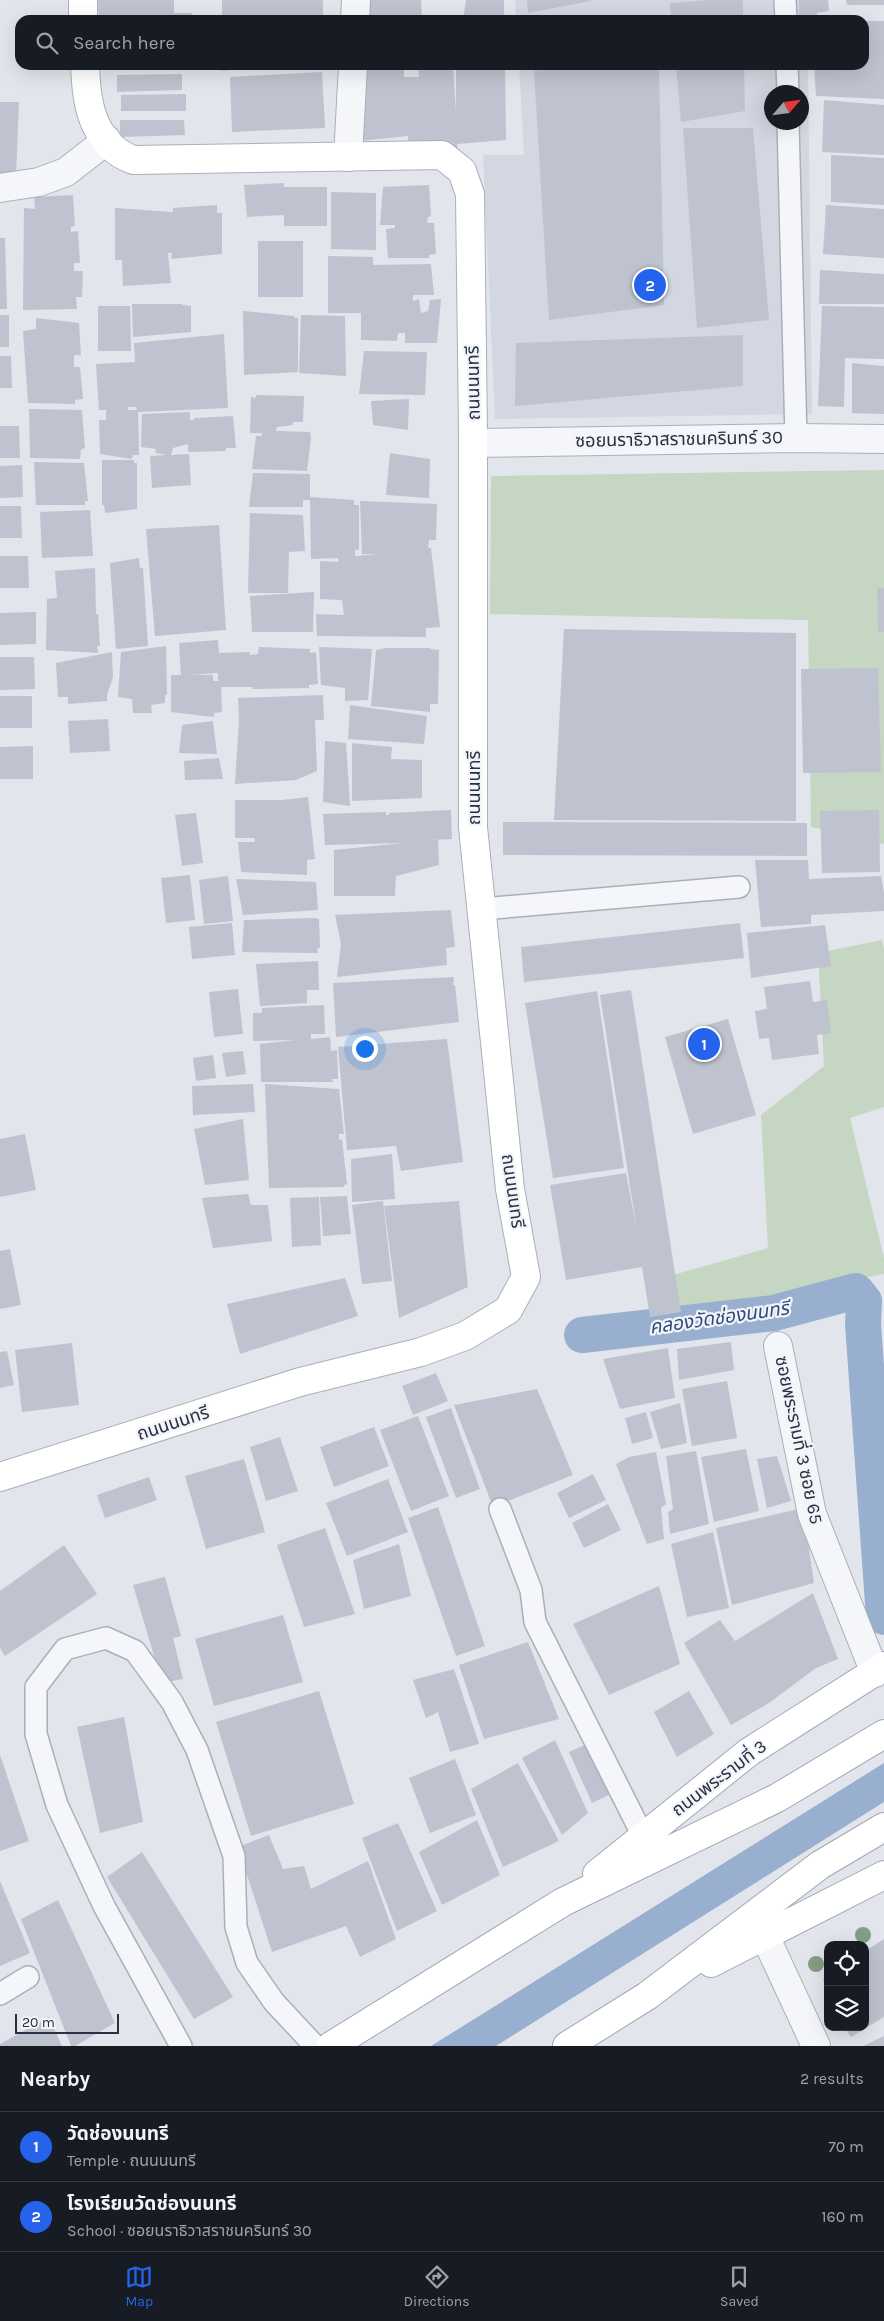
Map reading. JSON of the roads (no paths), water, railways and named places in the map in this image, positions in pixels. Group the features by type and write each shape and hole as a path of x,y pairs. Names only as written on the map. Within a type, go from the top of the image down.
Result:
{"street":[{"path":"82,0 83,15"},
{"path":"355,15 356,0"},
{"name":"ถนนนนทรี","path":"0,1477 300,1382 421,1352 465,1336 508,1310 526,1276 510,1189 473,827 473,443 470,194 462,171 442,155 133,160 112,148 93,119 86,96 85,70"},
{"path":"348,157 353,70"},
{"path":"0,188 39,182 66,172 107,140"},
{"name":"ซอยนราธิวาสราชนครินทร์ 30","path":"473,443 796,438 884,439"},
{"name":"ซอยพระรามที่ 3 ซอย 65","path":"778,1346 812,1514 879,1670"},
{"name":"ถนนพระรามที่ 3","path":"563,1902 749,1752 879,1670"},
{"name":"ถนนพระรามที่ 3","path":"331,2046 563,1902 777,1798 884,1734"},
{"path":"648,1996 820,1865 884,1827"},
{"path":"567,2046 648,1996 884,1875"},
{"path":"765,1936 816,2046"}],"lane":[{"path":"785,0 786,15"},
{"path":"787,70 788,85"},
{"path":"788,130 796,438"},
{"path":"482,909 739,887"},
{"path":"500,1509 531,1590 535,1622 643,1836"},
{"path":"181,2046 104,1906 64,1822 57,1805 36,1734 36,1687 65,1649 106,1638 135,1651 172,1702 197,1750 234,1856 236,1927 247,1962 274,2002 314,2046"},
{"path":"0,1994 28,1977"}],"water":[{"path":"884,1763 884,1802 496,2046 431,2046"}],"waterway":[{"name":"คลองวัดช่องนนทรี","path":"582,1335 774,1313 856,1291 864,1301 863,1324 884,1617"}],"place":[{"name":"โรงเรียนวัดช่องนนทรี","path":"650,285"},
{"name":"วัดช่องนนทรี","path":"704,1044"}]}
